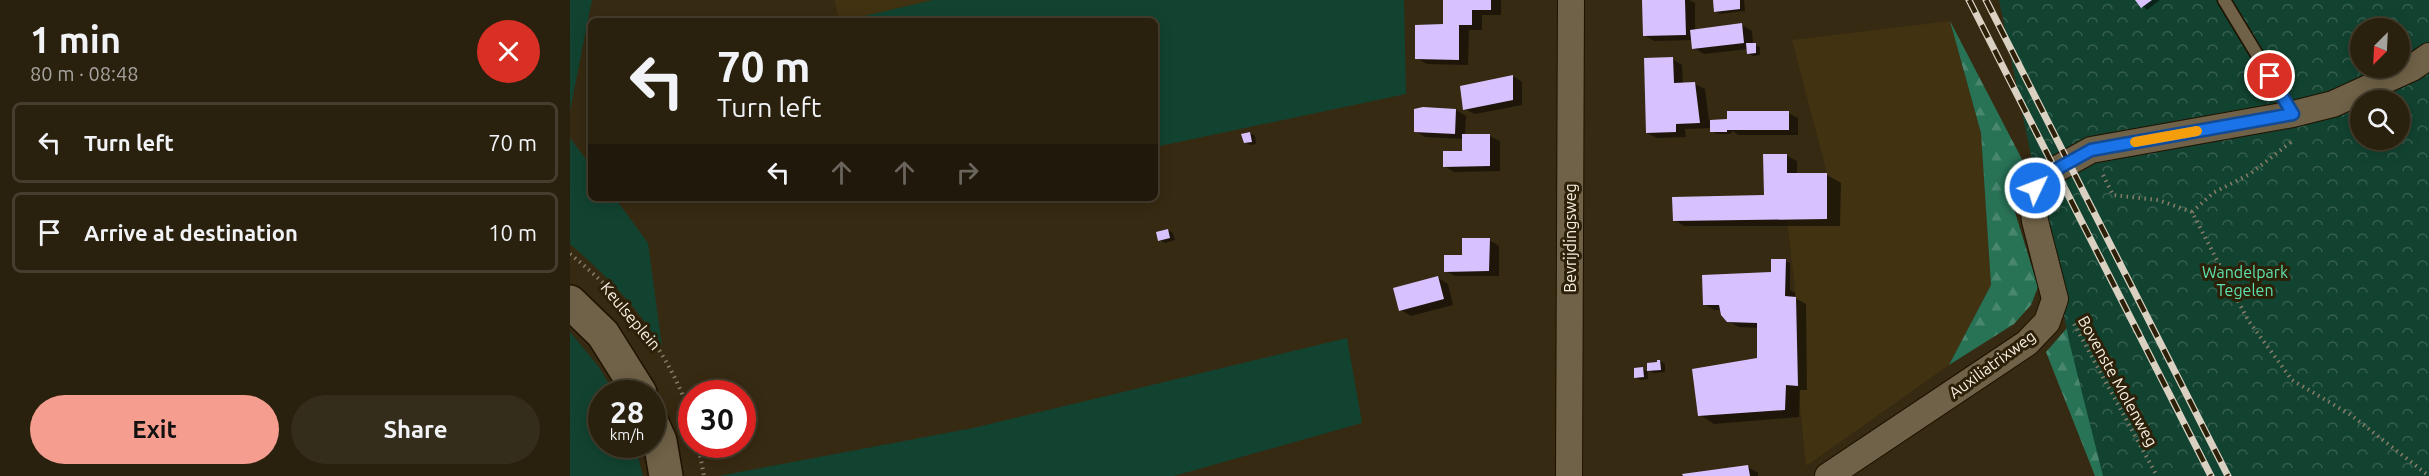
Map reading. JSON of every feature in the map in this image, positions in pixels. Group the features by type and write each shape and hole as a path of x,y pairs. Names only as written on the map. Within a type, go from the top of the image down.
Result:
{"main road":[{"name":"Keulseplein","path":"570,302 603,334 634,380"},
{"path":"663,458 666,476"}],"street":[{"name":"Bevrijdingsweg","path":"1569,476 1571,0"},
{"path":"2055,299 2035,221 2033,204 2035,188 2046,175 2091,150 2293,114 2333,104 2412,68 2429,56"},
{"name":"Auxiliatrixweg","path":"1828,476 2027,343 2047,322 2055,299"}],"lane":[{"path":"2224,0 2293,114"}],"path":[{"path":"2192,212 2213,193 2250,174 2295,139 2293,114"},
{"path":"2091,150 2113,195 2158,200 2192,212 2248,320 2292,380 2351,415 2428,476"},
{"name":"Keulseplein","path":"570,254 596,274 655,340 678,386"},
{"name":"Bovenste Molenweg","path":"2055,299 2079,330 2157,476"},
{"path":"701,458 704,476"}],"shaded area":[{"path":"834,0 933,0 856,18 839,18"},
{"path":"1950,21 1981,133 1991,285 1949,365 1806,466 1798,386 1796,296 1787,220 1827,219 1827,173 1792,40"}],"green space":[{"path":"570,0 592,0 588,18 570,111"},
{"path":"933,0 1404,0 1406,94 1158,146 1158,18 856,18"},
{"name":"Wandelpark Tegelen","path":"1999,0 2429,0 2429,476 2103,476 2070,345"},
{"path":"1950,21 2026,167 2015,179 2011,199 2038,287 2031,305 2014,324 1949,365 1991,285 1981,133"},
{"path":"570,138 588,162 588,201 617,201 648,243 662,347 620,292 570,244"},
{"path":"2101,289 2195,476 2095,476 2046,352"},
{"path":"570,332 599,367 606,380 588,380 588,458 638,458 643,476 570,476"},
{"path":"1347,338 1362,423 1174,476 719,476 973,428"}],"building":[{"path":"1443,0 1491,0 1491,10 1472,10 1472,25 1459,25 1459,60 1415,59 1415,25 1443,24"},
{"path":"1642,0 1685,0 1686,35 1643,36"},
{"path":"1713,0 1740,0 1740,9 1714,12"},
{"path":"2135,0 2152,0 2141,8"},
{"path":"1742,23 1744,43 1692,49 1690,30"},
{"path":"1746,43 1756,43 1756,53 1747,54"},
{"path":"1673,57 1674,83 1695,82 1700,123 1676,124 1676,132 1646,133 1644,58"},
{"path":"1513,75 1513,100 1463,110 1460,86"},
{"path":"1423,107 1456,109 1455,134 1414,132 1414,109"},
{"path":"1727,111 1789,111 1789,130 1710,132 1710,120 1727,119"},
{"path":"1250,132 1252,142 1244,143 1241,134"},
{"path":"1462,134 1490,134 1490,166 1443,167 1443,151 1462,151"},
{"path":"1763,154 1787,154 1787,173 1827,173 1827,219 1673,221 1672,197 1764,195"},
{"path":"1168,229 1170,238 1158,241 1156,232"},
{"path":"1462,238 1490,238 1489,271 1444,272 1444,255 1462,255"},
{"path":"1771,259 1786,259 1785,296 1796,297 1798,386 1786,385 1785,410 1698,416 1692,369 1757,358 1757,323 1727,322 1721,315 1719,305 1703,305 1702,275 1771,272"},
{"path":"1438,276 1444,299 1399,311 1393,288"},
{"path":"1660,360 1661,370 1647,371 1647,363 1657,362"},
{"path":"1643,367 1644,377 1634,378 1634,368"},
{"path":"1748,465 1750,476 1683,476 1682,474"}],"railway":[{"path":"1969,0 2211,476"},
{"path":"1986,0 2228,476"}],"slow traffic":[{"path":"2135,142 2197,131"}],"route":[{"path":"2035,188 2040,179 2091,150 2293,114 2270,76"}]}
